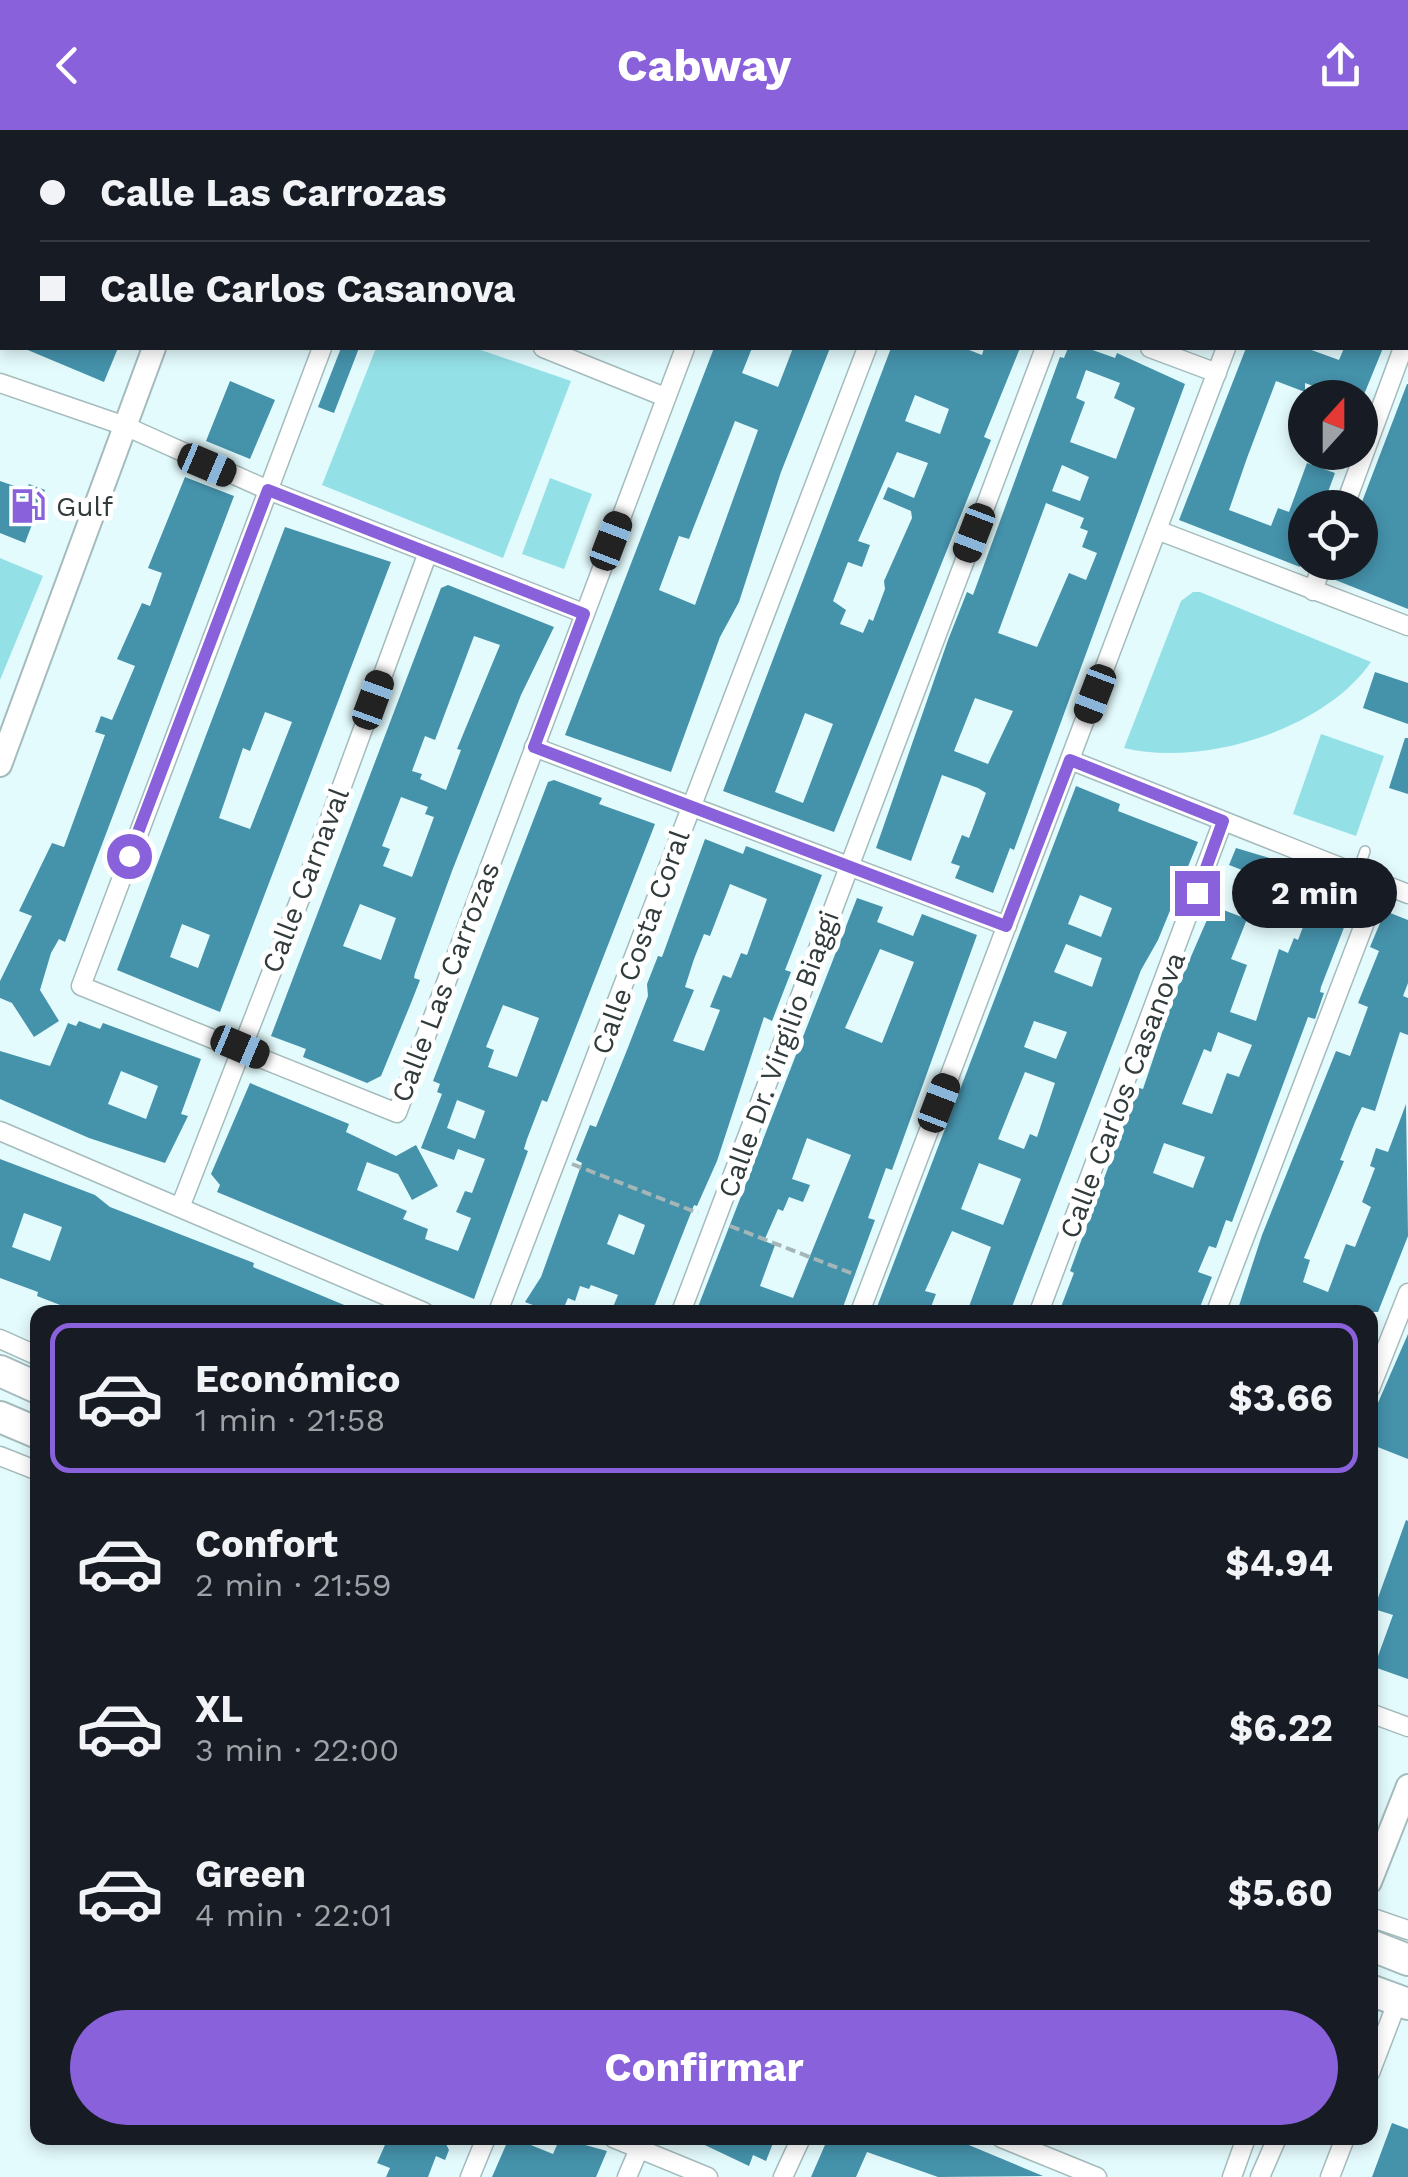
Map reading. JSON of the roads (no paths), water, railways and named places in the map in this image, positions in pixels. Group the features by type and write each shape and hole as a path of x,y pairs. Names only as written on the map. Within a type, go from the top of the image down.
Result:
{"highway":[{"path":"0,1371 30,1384"},
{"path":"0,1418 30,1430"},
{"path":"1378,1948 1408,1960"}],"street":[{"path":"0,765 153,350"},
{"name":"Calle Las Carrozas","path":"321,350 81,986 397,1113 684,350"},
{"path":"548,350 666,396"},
{"name":"Calle Costa Coral","path":"501,1305 620,1001 690,806 865,350"},
{"name":"Calle Dr. Virgilio Biaggi","path":"685,1305 1044,350"},
{"path":"1155,350 1217,373"},
{"path":"863,1305 1225,350"},
{"path":"1351,490 1402,350"},
{"path":"0,383 126,426 426,555 584,614"},
{"path":"1157,530 1408,626"},
{"name":"Calle Carnaval","path":"180,1205 307,881 426,555"},
{"path":"1313,591 1317,580"},
{"path":"534,747 1006,926"},
{"path":"1070,760 1408,894"},
{"name":"Calle Carlos Casanova","path":"1041,1305 1223,821"},
{"path":"1219,1305 1380,883"},
{"path":"0,1131 408,1305"},
{"path":"1378,1369 1408,1292"},
{"path":"0,1339 30,1352"},
{"path":"0,1456 30,1468"},
{"path":"1378,1716 1408,1728"},
{"path":"1378,1862 1408,1786"},
{"path":"1378,1920 1408,1930"},
{"path":"1378,2046 1392,1998"},
{"path":"470,2177 483,2145"},
{"path":"630,2145 708,2177"},
{"path":"783,2177 797,2145"},
{"path":"1018,2145 1098,2177"},
{"path":"1232,2177 1243,2145"},
{"path":"1260,2177 1274,2145"},
{"path":"1330,2177 1342,2145"},
{"path":"628,2177 640,2149"}],"lane":[{"path":"1356,874 1365,852"}],"place":[{"name":"Gulf","path":"28,506"}]}
